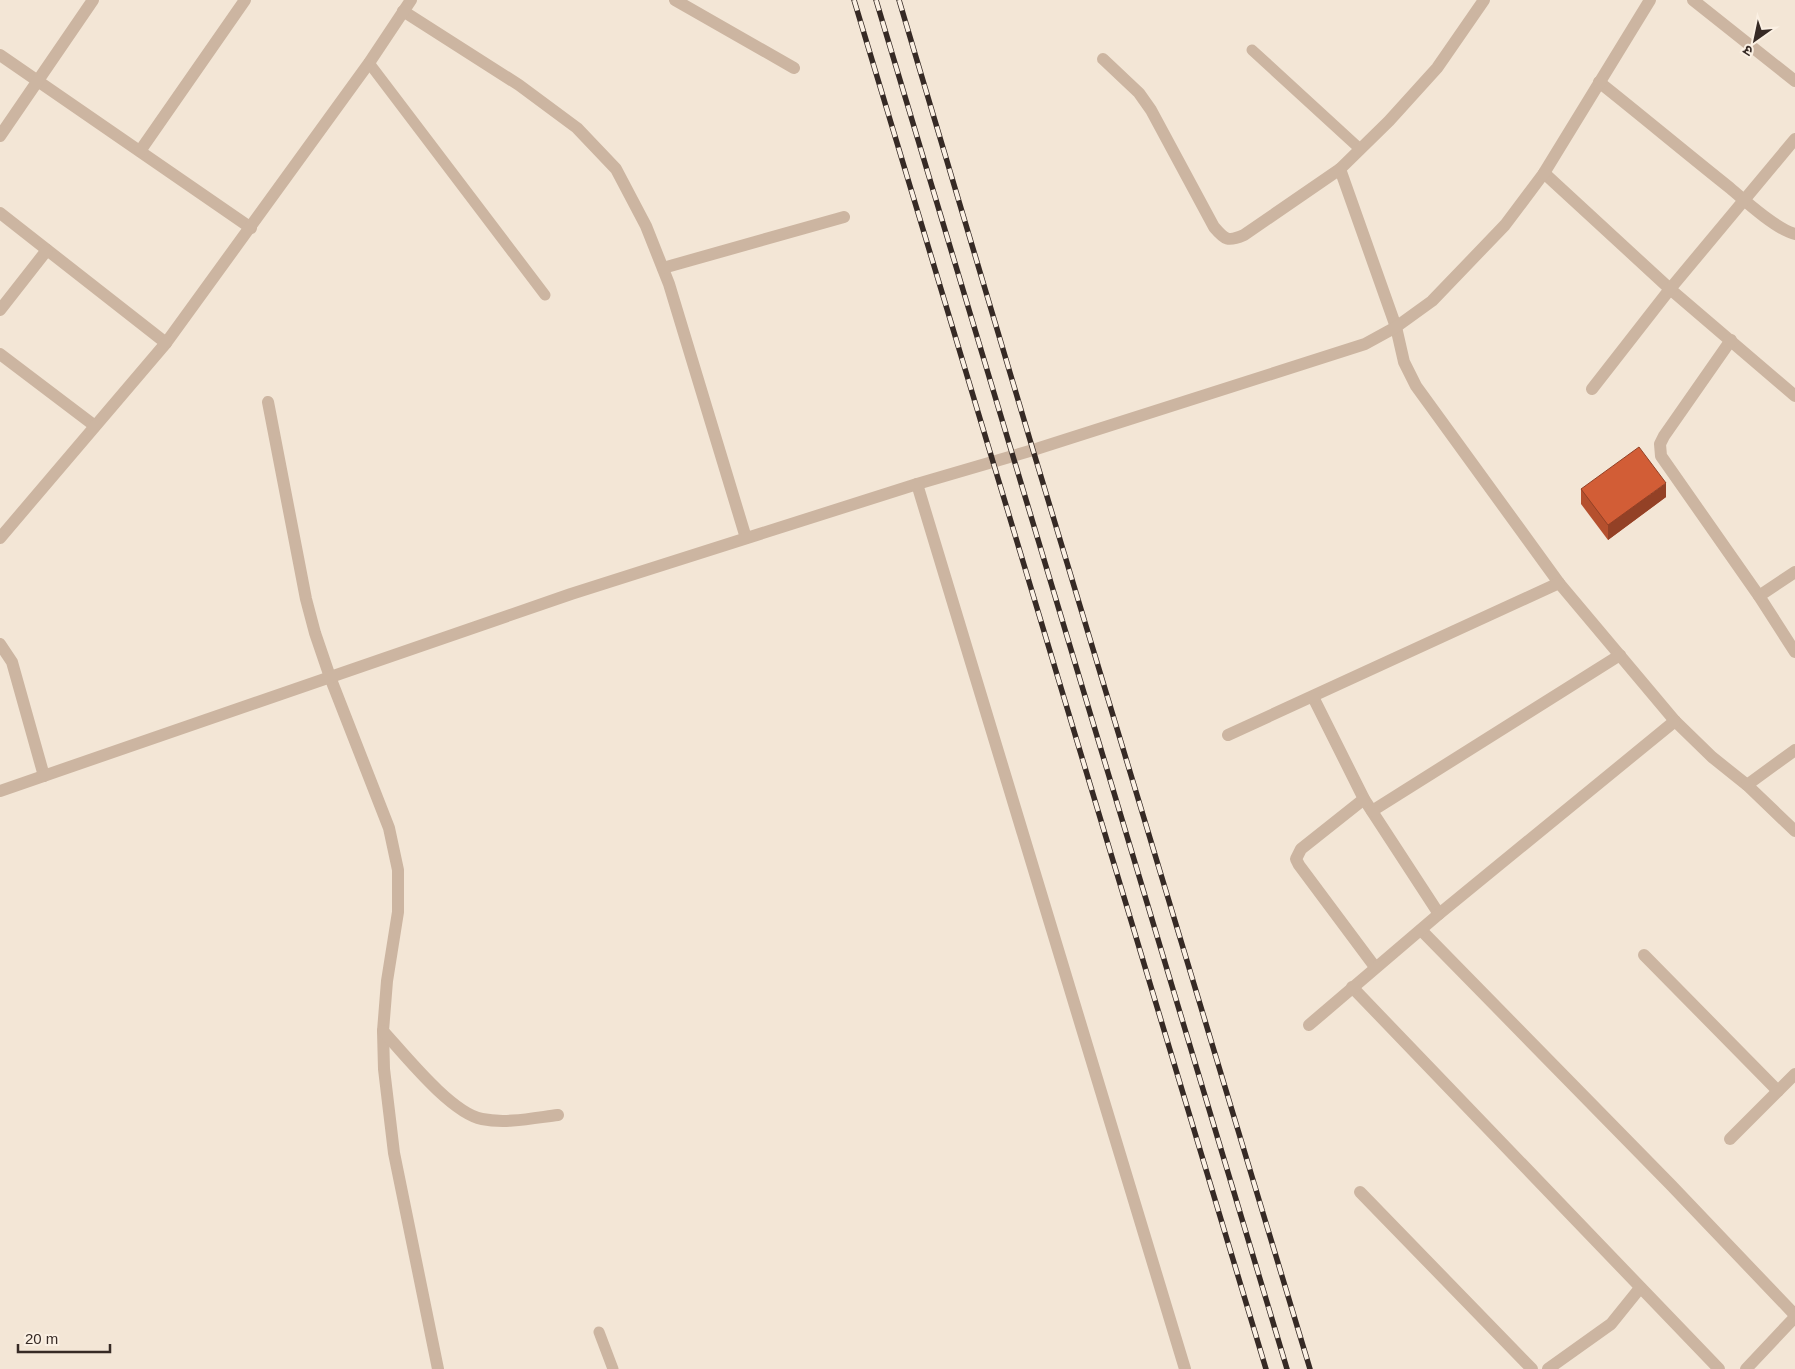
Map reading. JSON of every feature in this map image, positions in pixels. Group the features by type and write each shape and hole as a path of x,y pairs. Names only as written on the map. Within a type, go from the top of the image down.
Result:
{"street":[{"path":"0,136 93,0"},
{"path":"140,151 245,0"},
{"path":"675,0 794,68"},
{"path":"1103,59 1126,79 1143,99 1214,227 1224,238 1233,240 1244,235 1340,169 1437,68 1484,0"},
{"path":"0,791 570,594 916,484 1033,450 1365,344 1396,327 1432,301 1505,225 1544,173 1650,0"},
{"path":"1693,0 1795,81"},
{"path":"0,538 166,343 369,64 407,5 577,128 616,169 646,226 663,268 746,538"},
{"path":"0,55 251,228"},
{"path":"1599,82 1744,200 1779,227 1795,234"},
{"path":"1592,389 1670,289 1795,139"},
{"path":"1340,169 1396,327 1404,362 1416,386 1559,583 1675,721 1795,831"},
{"path":"1544,173 1670,289 1795,396"},
{"path":"0,213 166,343"},
{"path":"663,268 844,216"},
{"path":"0,310 46,250"},
{"path":"1731,340 1664,436 1660,444 1662,456 1759,596 1795,652"},
{"path":"0,354 95,426"},
{"path":"268,402 306,599 330,677 389,828 398,870 398,912 387,981 383,1031 384,1069 394,1153 438,1369"},
{"path":"916,484 1185,1369"},
{"path":"1759,596 1795,572"},
{"path":"1228,735 1559,583"},
{"path":"0,644 12,662 44,776"},
{"path":"1372,811 1620,655"},
{"path":"1313,697 1364,800 1439,914"},
{"path":"1308,1025 1375,967 1675,721"},
{"path":"1747,786 1795,750"},
{"path":"1364,800 1301,849 1296,859 1298,865 1375,967"},
{"path":"1421,930 1671,1185 1795,1316 1746,1369"},
{"path":"1644,955 1778,1091"},
{"path":"1352,987 1719,1369"},
{"path":"383,1031 448,1101 462,1111 480,1119 498,1121 558,1115"},
{"path":"1730,1139 1795,1074"},
{"path":"1360,1192 1532,1369"},
{"path":"1548,1369 1611,1324 1640,1288"}],"lane":[{"path":"1252,50 1360,149"},
{"path":"369,64 545,295"},
{"path":"599,1332 613,1369"}],"building":[{"path":"1639,447 1666,483 1608,525 1581,489"}],"railway":[{"path":"854,0 1266,1369"},
{"path":"876,0 1287,1369"},
{"path":"899,0 1310,1369"}]}
